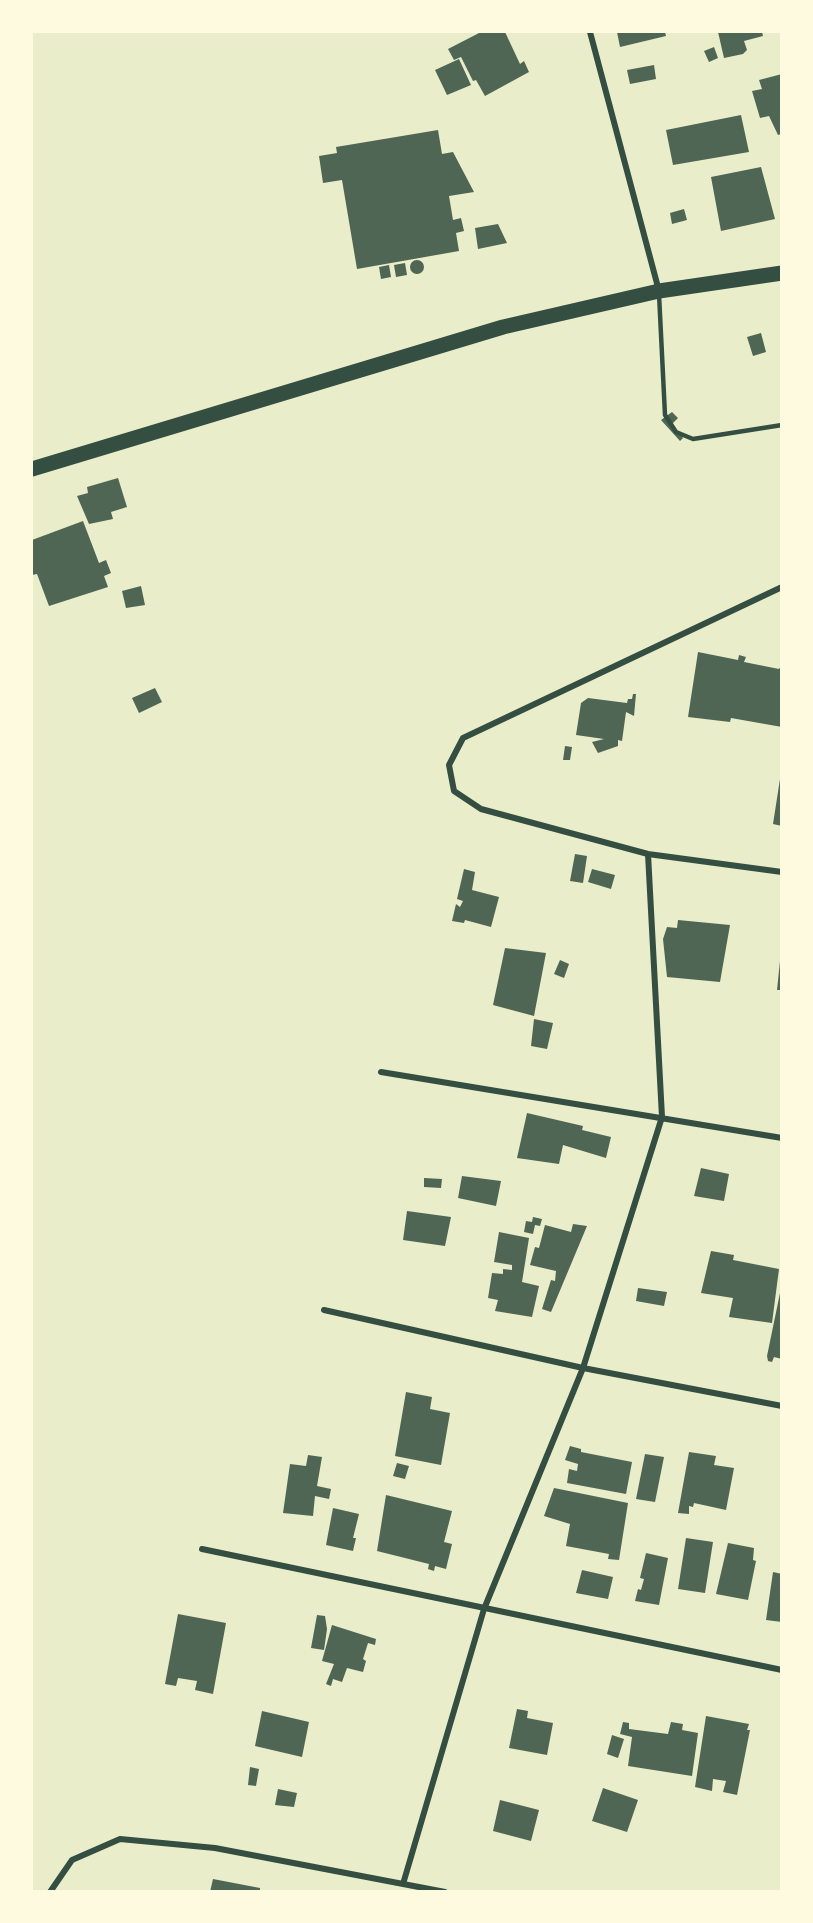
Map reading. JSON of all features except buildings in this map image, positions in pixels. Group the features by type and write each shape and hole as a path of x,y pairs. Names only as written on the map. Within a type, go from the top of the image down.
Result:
{"main road":[{"path":"32,469 503,327 659,291 782,273"}],"street":[{"path":"590,32 659,291"},
{"path":"782,587 463,738 449,765 454,791 481,809 648,854 782,873"},
{"path":"403,1884 484,1609 583,1368 662,1118 648,854"},
{"path":"381,1072 782,1138"},
{"path":"324,1311 583,1368 782,1406"},
{"path":"202,1549 782,1670"},
{"path":"50,1892 72,1860 120,1839 215,1848 445,1892"}],"lane":[{"path":"659,291 665,415 676,432 693,439 782,425"}]}
